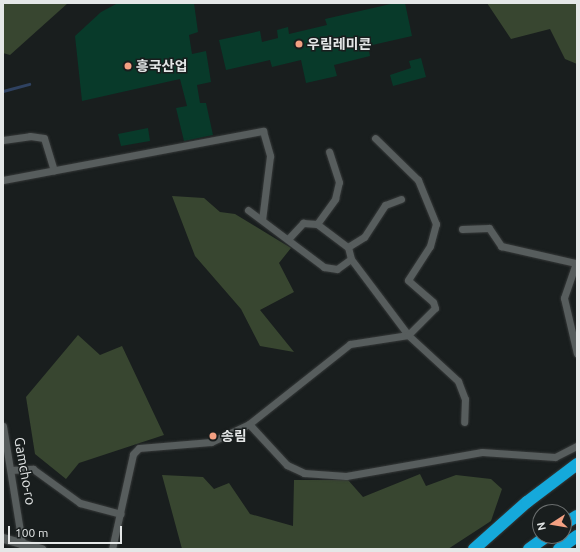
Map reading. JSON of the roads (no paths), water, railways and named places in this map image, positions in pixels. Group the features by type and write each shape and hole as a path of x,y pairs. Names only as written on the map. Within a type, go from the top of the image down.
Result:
{"highway":[{"path":"474,549 527,502 577,464"},
{"path":"559,549 577,536"}],"main road":[{"path":"3,538 24,547 41,549"}],"street":[{"path":"3,180 263,131 270,156 262,220"},
{"path":"3,140 30,136 44,138 54,171"},
{"path":"112,549 134,450 211,442 249,424 350,344 408,335 435,307 408,280 430,246 436,224 418,180 375,138"},
{"path":"317,224 338,192 339,182 329,152"},
{"path":"348,247 364,237 385,205 401,199"},
{"path":"248,210 289,238 328,269 337,269 351,259"},
{"path":"289,238 304,224 317,224 348,247 351,259 408,335 458,381 465,399 464,422"},
{"path":"462,229 488,228 501,246 576,264 564,298 577,354"},
{"path":"249,424 287,465 322,476 366,473 482,452 555,457 577,446"},
{"name":"Gamcho-ro","path":"3,426 24,547"},
{"path":"11,470 33,468 80,503 121,514"}],"waterway":[{"path":"3,91 29,84"}],"place":[{"name":"우림레미콘","path":"299,44"},
{"name":"흥국산업","path":"128,66"},
{"name":"송림","path":"213,436"}]}
